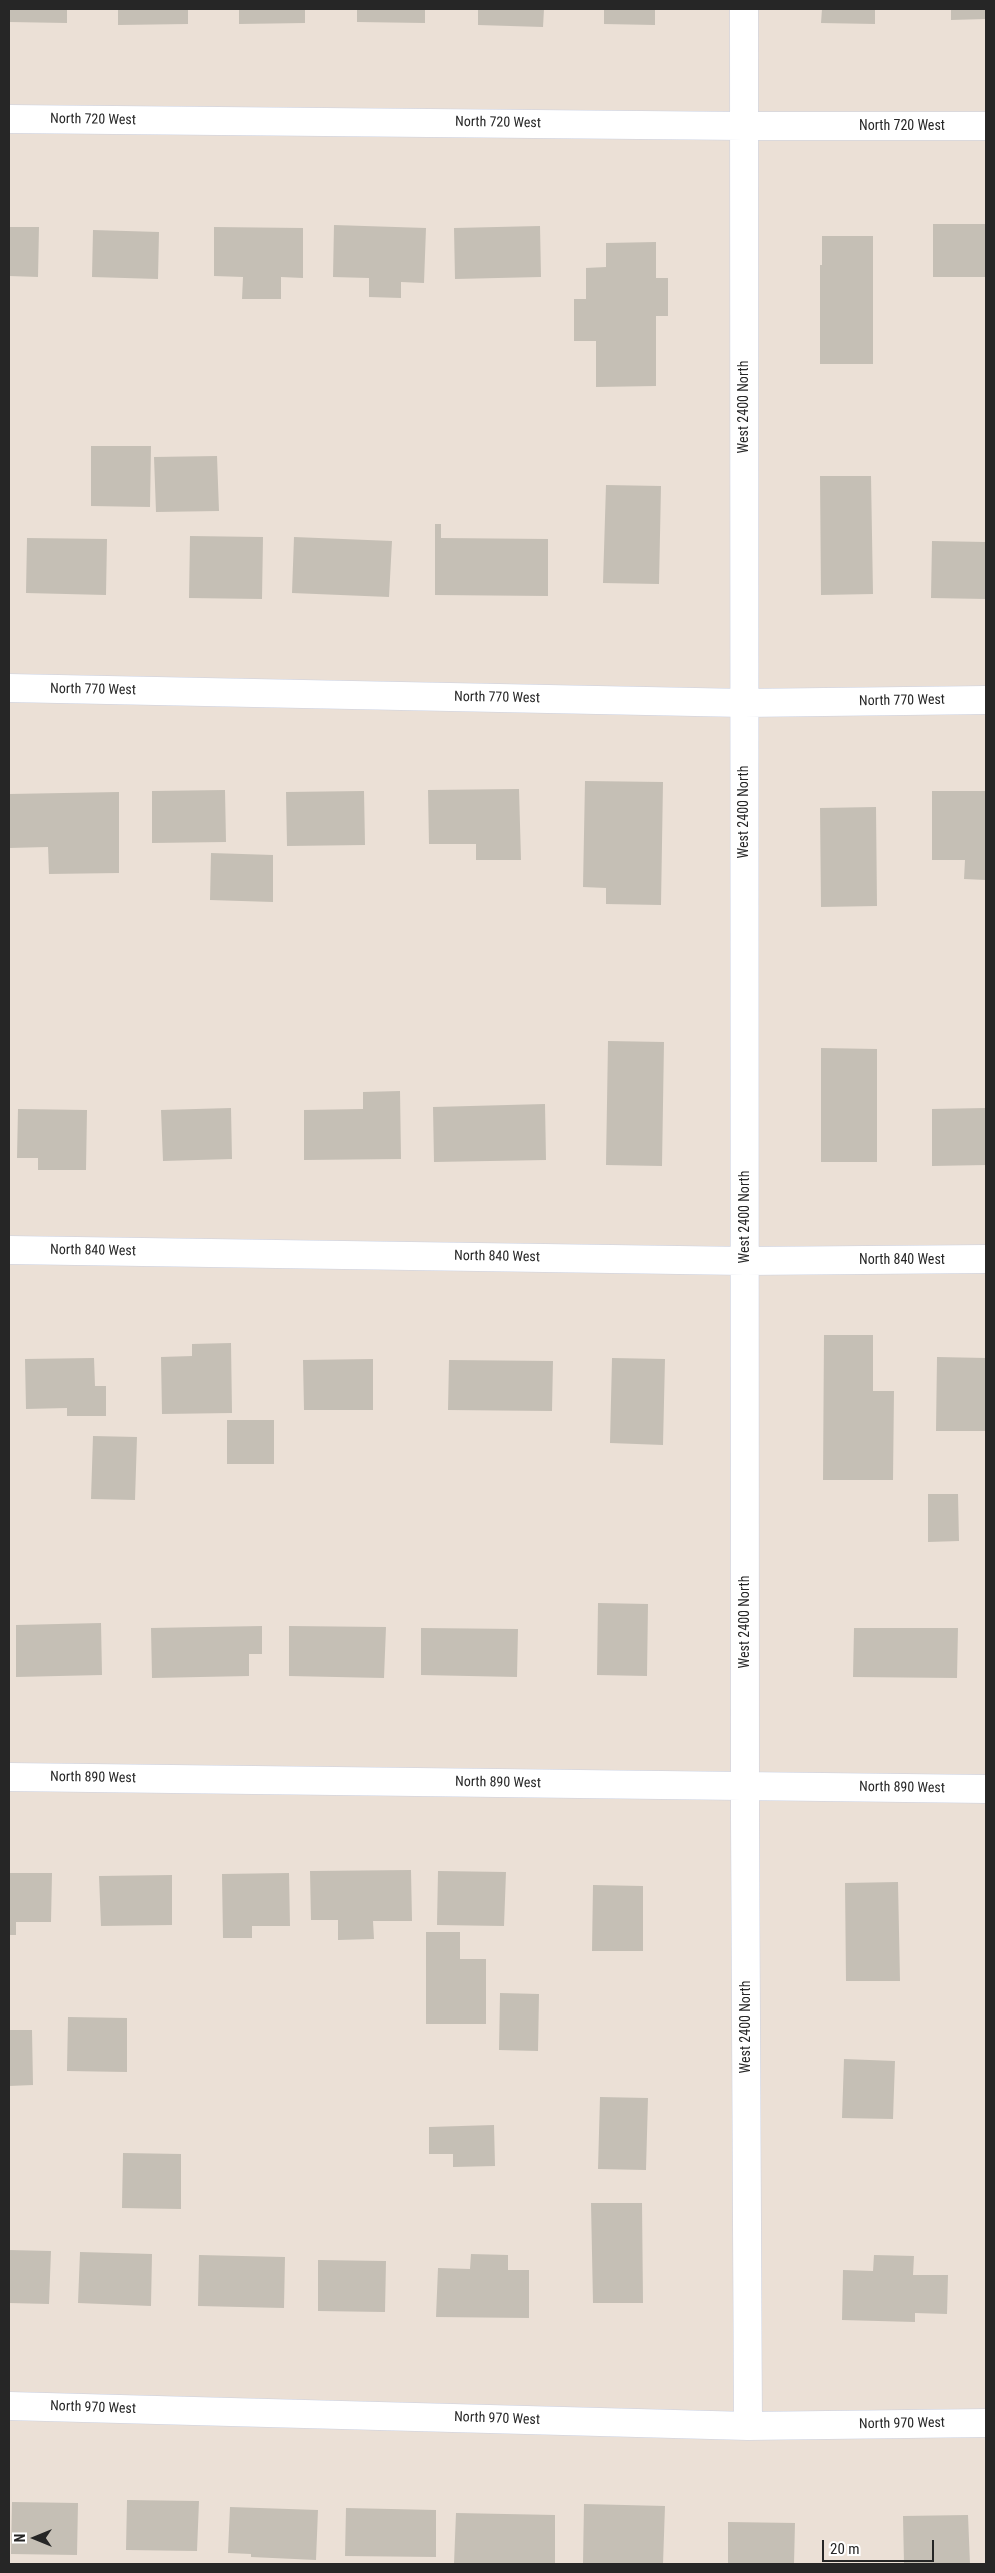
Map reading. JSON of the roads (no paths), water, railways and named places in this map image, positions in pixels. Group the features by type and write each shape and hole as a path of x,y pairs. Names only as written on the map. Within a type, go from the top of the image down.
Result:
{"street":[{"name":"West 2400 North","path":"744,9 745,1786 748,2426"},
{"name":"North 720 West","path":"9,119 744,126 986,126"},
{"name":"North 770 West","path":"9,688 744,703 986,700"},
{"name":"North 840 West","path":"9,1250 745,1261 986,1259"},
{"name":"North 890 West","path":"9,1777 986,1789"},
{"name":"North 970 West","path":"9,2406 748,2426 986,2423"}]}
